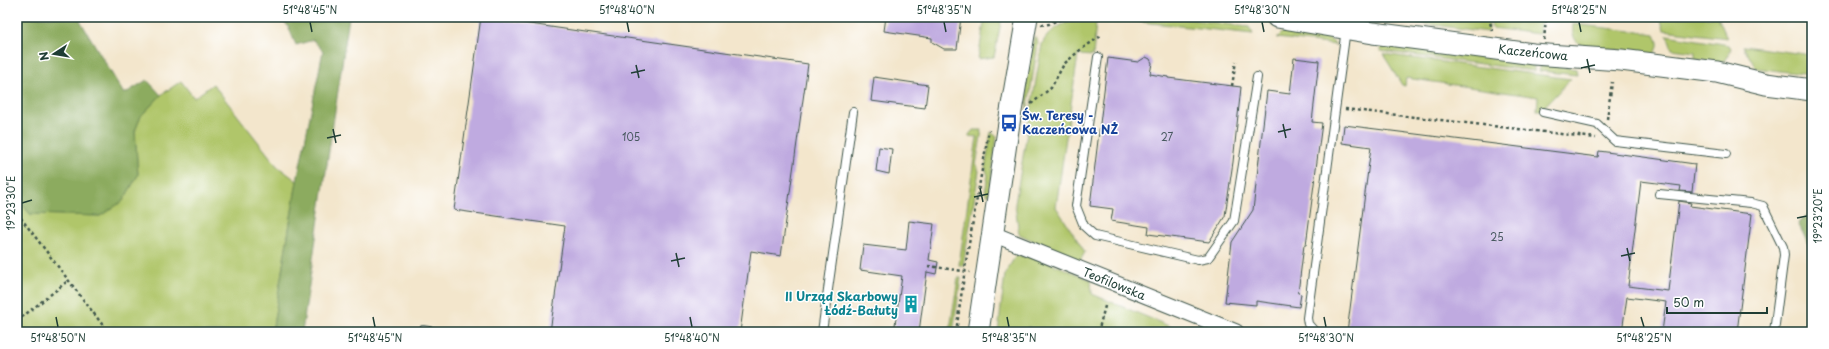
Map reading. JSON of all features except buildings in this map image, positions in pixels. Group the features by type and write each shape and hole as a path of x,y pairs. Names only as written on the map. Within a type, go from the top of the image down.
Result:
{"street":[{"name":"Kaczeńcowa","path":"1277,17 1346,29 1533,54 1621,60 1717,72 1766,84 1812,90"},
{"path":"978,332 993,234 1031,21"},
{"name":"Teofilowska","path":"993,234 1236,332"}],"lane":[{"path":"1315,332 1308,324 1307,318 1337,108 1346,29"},
{"path":"1098,57 1076,206 1084,226 1095,236 1198,260 1208,258 1234,221 1257,77"},
{"path":"822,332 853,112"},
{"path":"1543,112 1597,124 1615,141 1726,154"},
{"path":"1659,194 1763,206 1783,247 1784,255 1774,332"},
{"path":"421,332 423,330 434,332"}],"path":[{"path":"1031,21 1049,24 1065,17"},
{"path":"1489,17 1491,30 1498,32"},
{"path":"1536,36 1544,38 1546,18"},
{"path":"1031,104 1051,88 1064,64 1080,50 1101,36"},
{"path":"1232,86 1236,61"},
{"path":"1337,108 1605,139 1612,82"},
{"path":"956,332 990,127"},
{"path":"17,214 108,332"},
{"path":"928,266 970,272"},
{"path":"17,321 69,280"},
{"path":"1098,332 1105,306"}],"green space":[{"path":"17,17 78,17 124,94 147,80 161,95 141,116 135,131 138,175 123,201 100,216 30,214 17,198"},
{"path":"279,17 349,17 302,332 272,332 297,181 323,51 313,40 296,45 288,26"},
{"path":"985,17 1002,17 994,57 978,59"},
{"path":"1117,17 1172,17 1249,27 1253,34 1115,19"},
{"path":"1373,17 1488,17 1489,28 1488,32"},
{"path":"1490,17 1520,17 1541,20 1539,34 1492,28"},
{"path":"1660,17 1718,17 1727,38 1664,30"},
{"path":"1083,19 1096,21 1093,56 1078,55 1056,207 1085,252 1079,263 1019,234 1015,204 1042,44 1049,34 1059,26 1071,21"},
{"path":"1573,24 1655,34 1658,47 1653,55 1581,45 1576,41 1574,36"},
{"path":"1284,31 1328,37 1336,45 1277,38"},
{"path":"1667,35 1729,45 1731,48 1726,60 1718,63 1695,59 1695,52 1672,49"},
{"path":"1034,37 1037,39 1038,44 1027,112 1026,80"},
{"path":"1383,44 1534,63 1534,71 1381,51 1380,47"},
{"path":"1743,46 1812,55 1812,75 1756,68"},
{"path":"1383,54 1571,79 1541,110 1537,110 1538,97 1406,78 1405,86 1402,85"},
{"path":"1541,64 1576,69 1577,75 1539,71"},
{"path":"181,81 194,98 213,84 277,166 297,181 272,332 17,332 17,198 30,214 100,216 123,201 138,175 135,131 141,116 161,95"},
{"path":"973,130 982,130 976,165 979,171 963,266 959,265 977,137 968,136"},
{"path":"991,132 997,137 989,196 985,193 988,175 985,168"},
{"path":"1810,213 1812,214 1812,252 1798,223"},
{"path":"1016,255 1039,258 1091,280 1092,294 1183,332 1029,332 1029,326 1023,332 998,332 1005,274"},
{"path":"958,278 961,278 953,332 940,332 940,328 950,329"}],"place":[{"name":"Św. Teresy - Kaczeńcowa NŻ","path":"1009,123"},
{"name":"II Urząd Skarbowy Łódź-Bałuty","path":"911,304"}]}
